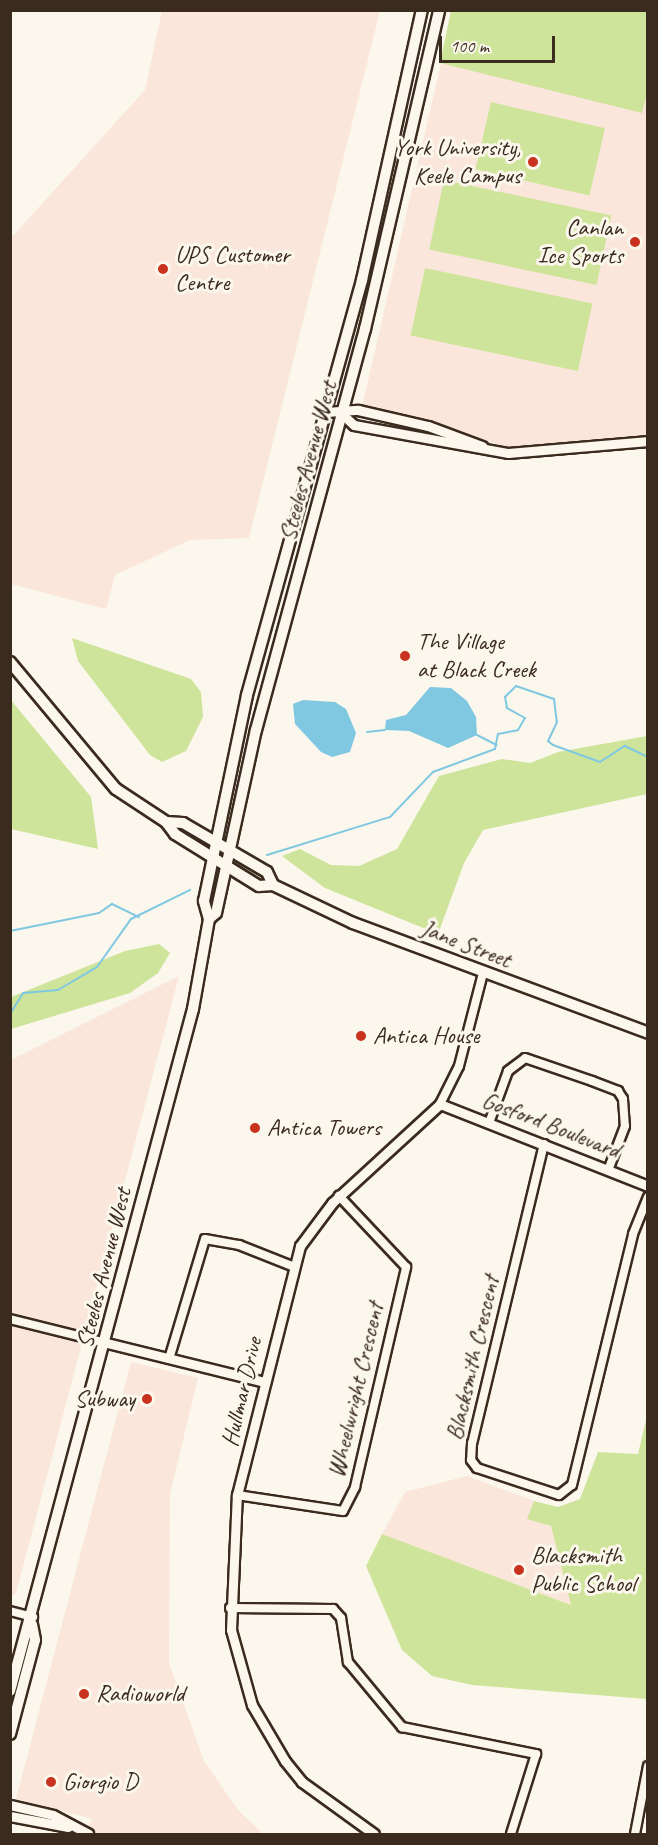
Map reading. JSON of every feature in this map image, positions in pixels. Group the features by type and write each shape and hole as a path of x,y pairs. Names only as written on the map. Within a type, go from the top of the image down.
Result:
{"main road":[{"name":"Steeles Avenue West","path":"10,1691 33,1621 193,1009 209,919 204,901 247,694 362,280 422,10"},
{"name":"Steeles Avenue West","path":"209,919 216,913 229,850 342,414 439,10"},
{"path":"284,565 301,569"},
{"name":"Jane Street","path":"10,662 116,789 166,822 175,834 259,886 273,885 353,923 648,1033"},
{"name":"Jane Street","path":"166,822 183,823 267,872 273,885"},
{"name":"Steeles Avenue West","path":"10,1734 12,1719 35,1640 33,1621"}],"street":[{"path":"326,412 342,414 358,410 428,426 489,449"},
{"path":"342,414 354,425 489,449 555,452 648,441"},
{"name":"Hullmar Drive","path":"374,1834 302,1782 268,1735 236,1654 230,1608 237,1495 292,1266 307,1231 339,1196 440,1104 459,1066 483,973"},
{"path":"489,1123 508,1071 525,1058 583,1077 622,1094 625,1126 609,1168"},
{"name":"Gosford Boulevard","path":"440,1104 609,1168 648,1186"},
{"name":"Blacksmith Crescent","path":"543,1144 471,1443 471,1460 477,1468 559,1495 572,1485 633,1234 648,1197"},
{"name":"Wheelwright Crescent","path":"237,1495 343,1511 355,1487 406,1267 339,1196"},
{"path":"169,1359 205,1239 239,1245 292,1266"},
{"path":"10,1319 265,1382"},
{"path":"230,1608 333,1609 341,1618 348,1662 402,1727 536,1754 511,1834"},
{"path":"10,1611 33,1621"},
{"path":"635,1834 648,1766"},
{"path":"10,1805 53,1815 71,1827 88,1834"},
{"path":"10,1816 71,1827"}],"shaded area":[{"path":"162,11 380,11 249,538 190,540 115,575 106,609 11,584 11,238 145,90"},
{"name":"York University, Keele Campus","path":"453,11 647,11 647,436 506,448 434,422 362,407"},
{"path":"179,976 16,1593 11,1597 11,1060"},
{"path":"131,1362 198,1378 170,1494 169,1663 204,1761 238,1810 263,1834 85,1834 93,1819 16,1799"},
{"name":"Blacksmith Public School","path":"467,1476 534,1501 528,1518 551,1526 572,1605 382,1534 405,1492"}],"green space":[{"path":"451,11 647,11 648,89 642,113 440,63"},
{"path":"491,102 605,128 589,196 475,169"},
{"path":"444,180 611,216 597,285 429,249"},
{"path":"425,268 592,304 578,371 411,335"},
{"path":"72,638 191,679 201,692 203,717 186,751 162,762 150,755 78,661"},
{"path":"10,699 91,797 98,849 11,829"},
{"path":"647,736 647,794 483,830 464,863 438,934 325,888 282,856 300,849 331,865 359,866 397,849 439,776 502,759 530,763 558,752"},
{"path":"159,944 170,953 158,973 130,993 11,1029 11,997 125,951"},
{"path":"647,1416 647,1699 472,1685 432,1676 402,1650 366,1566 382,1534 571,1605 551,1526 527,1519 534,1501 558,1507 580,1499 598,1452 638,1454"}],"water":[{"path":"430,687 451,688 467,701 476,717 477,735 448,748 409,731 385,730 386,720 406,715"},
{"path":"303,700 335,702 346,709 356,733 350,752 332,757 321,752 295,724 293,704"}],"waterway":[{"path":"267,855 390,817 433,772 495,749 498,734 518,730 525,718 507,708 505,697 516,686 554,699 557,722 548,741 553,745 600,762 625,746 648,757"},
{"path":"367,732 385,730"},
{"path":"477,735 497,745"},
{"path":"10,1014 23,993 58,990 97,967 131,919 190,890"},
{"path":"10,931 99,913 112,904 139,917"}],"place":[{"name":"York University, Keele Campus","path":"533,162"},
{"name":"Canlan Ice Sports","path":"635,242"},
{"name":"UPS Customer Centre","path":"163,269"},
{"name":"The Village at Black Creek","path":"405,656"},
{"name":"Antica House","path":"361,1036"},
{"name":"Antica Towers","path":"255,1128"},
{"name":"Subway","path":"147,1399"},
{"name":"Blacksmith Public School","path":"519,1570"},
{"name":"Radioworld","path":"84,1694"},
{"name":"Giorgio D","path":"51,1782"}]}
